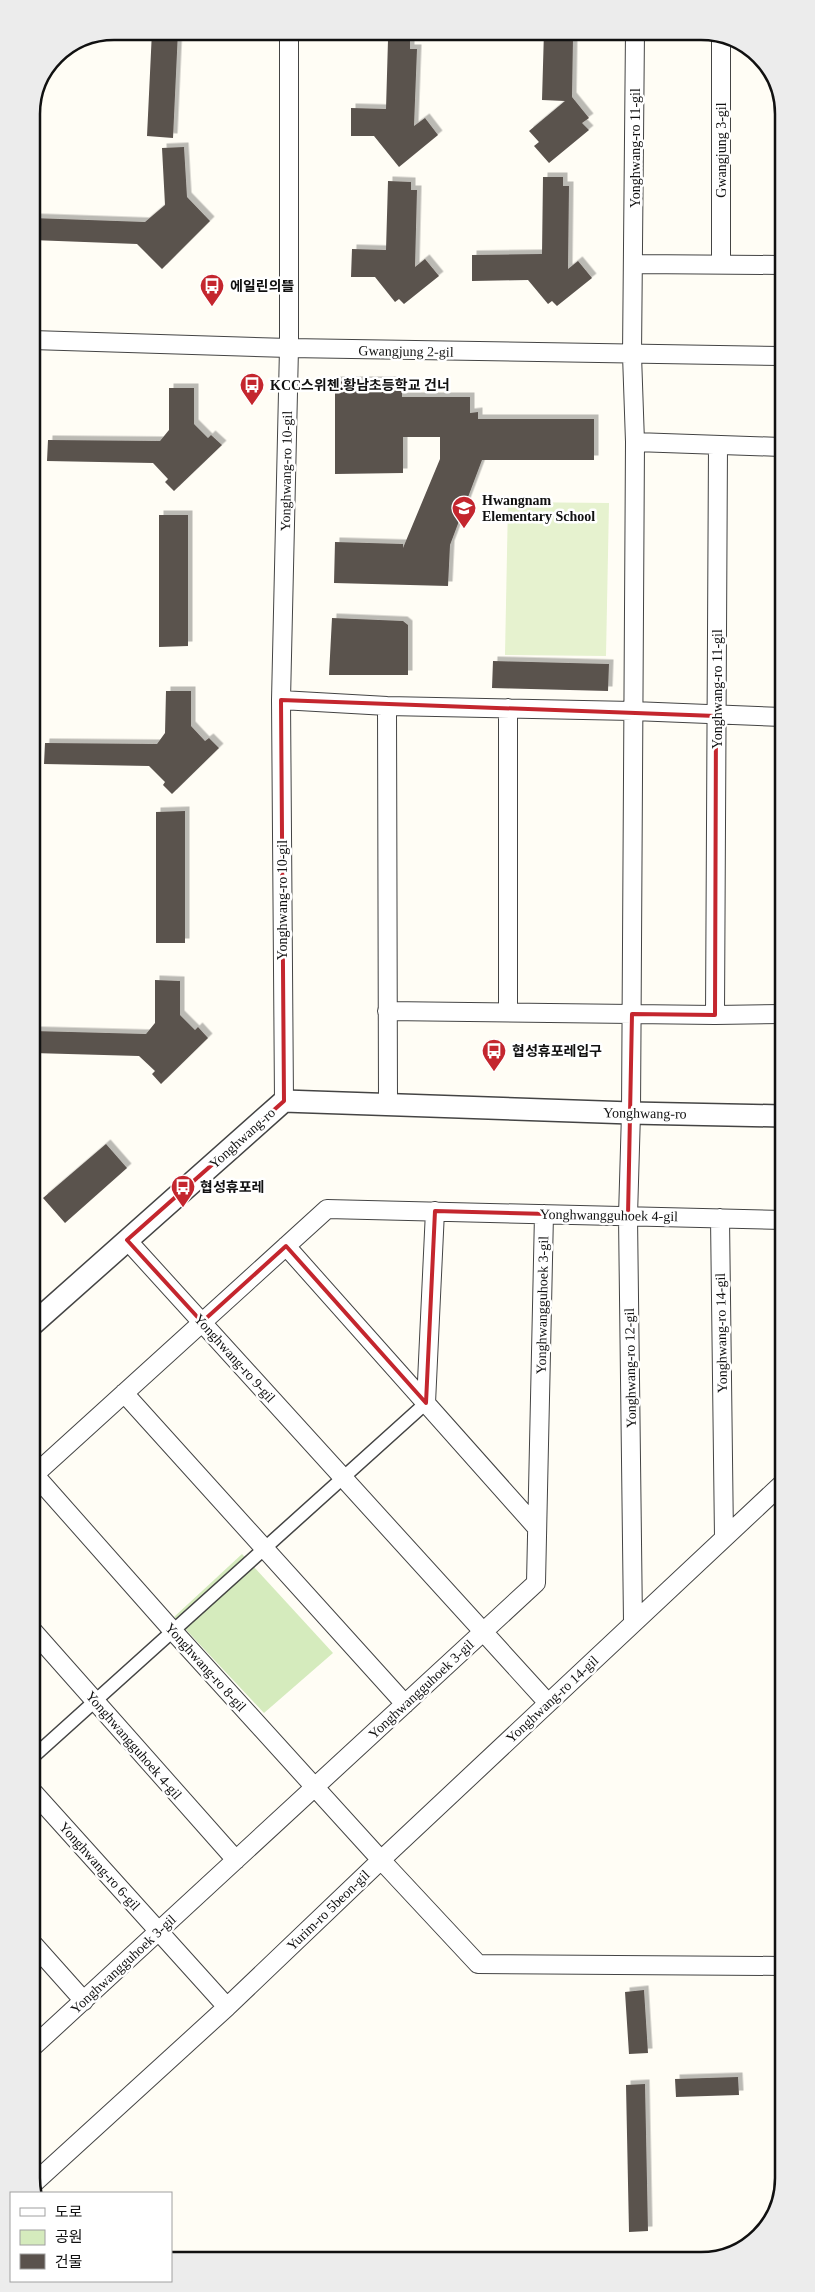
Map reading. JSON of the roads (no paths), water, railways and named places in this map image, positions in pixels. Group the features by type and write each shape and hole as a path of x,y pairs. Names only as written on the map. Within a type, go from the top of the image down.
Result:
{"street":[{"name":"Yonghwang-ro 10-gil","path":"284,1101 281,700 289,348 289,40"},
{"name":"Yonghwang-ro 11-gil","path":"632,1114 634,442 632,355 636,40"},
{"name":"Gwangjung 3-gil","path":"721,43 721,264"},
{"path":"634,264 775,265"},
{"name":"Gwangjung 2-gil","path":"40,340 289,348 775,356"},
{"path":"634,442 775,446"},
{"name":"Yonghwang-ro 11-gil","path":"715,1015 718,445"},
{"path":"281,700 387,706 633,711 716,716 775,717"},
{"path":"387,706 388,1103"},
{"path":"508,708 508,1012"},
{"path":"387,1011 775,1014"},
{"name":"Yonghwang-ro","path":"40,1318 284,1101 388,1103 632,1114 775,1116"},
{"name":"Yonghwang-ro 12-gil","path":"632,1114 628,1216 633,1623"},
{"name":"Yonghwangguhoek 4-gil","path":"40,1469 327,1208 775,1220"},
{"path":"40,1750 426,1403 435,1211"},
{"name":"Yonghwangguhoek 3-gil","path":"40,2040 536,1583 544,1214"},
{"name":"Yonghwang-ro 14-gil","path":"720,1218 724,1538"},
{"name":"Yonghwang-ro 9-gil","path":"127,1240 548,1703"},
{"path":"286,1246 537,1528"},
{"path":"124,1393 405,1704"},
{"name":"Yonghwang-ro 8-gil","path":"40,1481 173,1631 316,1786 380,1860"},
{"name":"Yonghwang-ro 14-gil","path":"380,1860 775,1490"},
{"name":"Yonghwangguhoek 4-gil","path":"40,1639 236,1860"},
{"name":"Yonghwang-ro 6-gil","path":"40,1800 227,2007"},
{"name":"Yurim-ro 5beon-gil","path":"40,2178 227,2007 380,1860 478,1964 775,1966"},
{"path":"40,1952 84,2000"}],"place":[{"name":"에일린의뜰","path":"212,307"},
{"name":"KCC스위첸.황남초등학교 건너","path":"252,406"},
{"name":"Hwangnam Elementary School","path":"464,529"},
{"name":"협성휴포레입구","path":"494,1072"},
{"name":"협성휴포레","path":"183,1208"}]}
